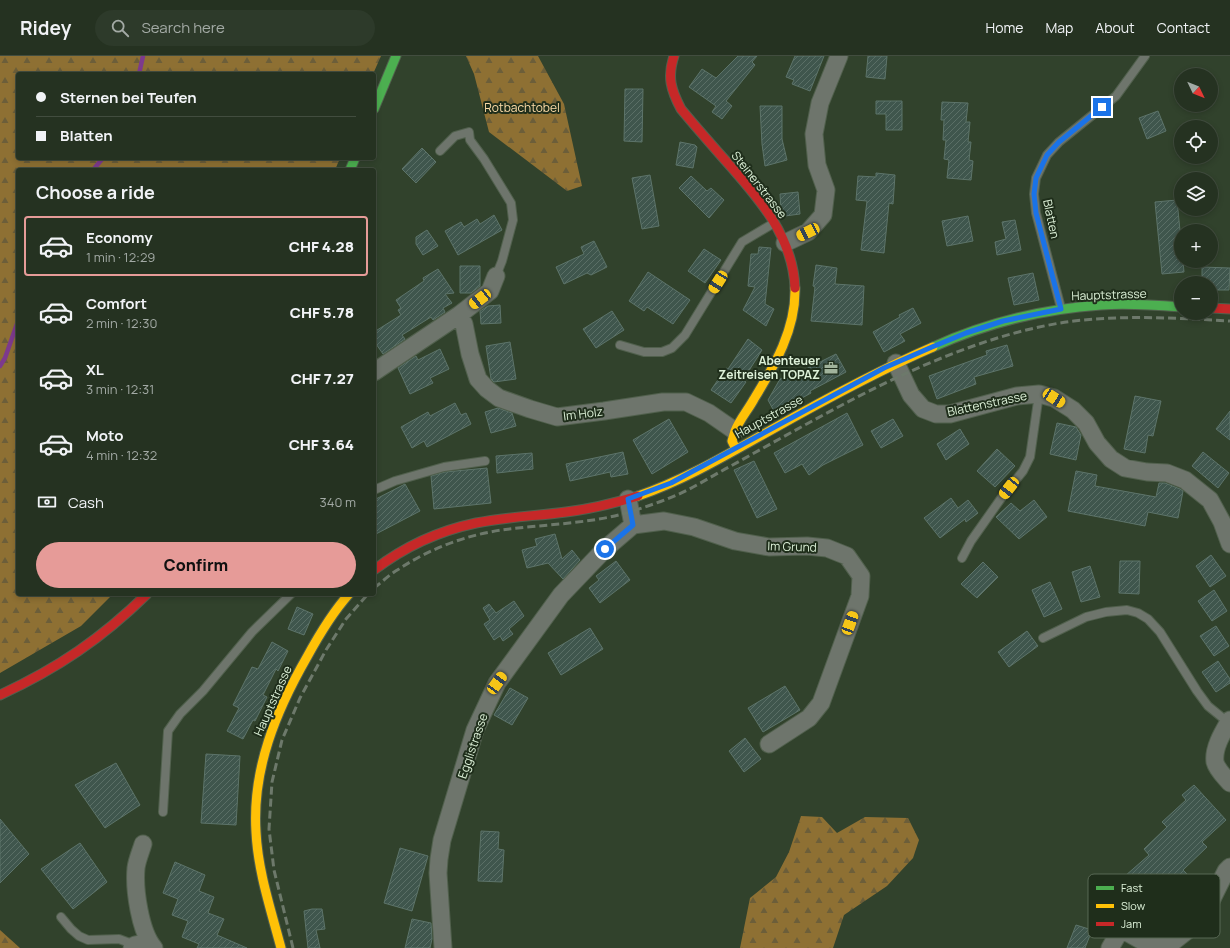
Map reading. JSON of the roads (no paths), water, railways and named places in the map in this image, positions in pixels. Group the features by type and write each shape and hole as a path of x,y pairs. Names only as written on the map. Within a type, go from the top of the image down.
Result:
{"street":[{"path":"376,104 396,56"},
{"name":"Steinerstrasse","path":"674,56 669,72 670,84 674,97 681,109 749,188 775,222 790,257 793,274 795,293 793,313 780,352 735,431"},
{"path":"785,243 808,232 823,215 826,190 817,165 814,134 820,103 839,56"},
{"path":"376,371 459,315 490,291 496,276"},
{"name":"Hauptstrasse","path":"376,569 417,542 462,526 499,519 572,511 628,499 671,483 896,362 944,342 1003,321 1061,309 1092,305 1131,304 1174,306"},
{"path":"1218,308 1230,309"},
{"name":"Im Holz","path":"459,315 464,324 470,354 478,379 487,389 500,398 530,410 557,417 663,402 686,402 709,413 735,431"},
{"name":"Blattenstrasse","path":"896,362 911,395 923,409 936,414 950,414 1017,396 1039,394 1054,398 1073,410 1086,423 1097,443 1111,459 1125,468 1147,472 1167,473 1185,480 1210,500 1222,522 1230,544"},
{"path":"735,431 732,442 736,449"},
{"path":"628,499 633,525"},
{"name":"Im Grund","path":"633,525 664,521 694,527 735,541 769,547 807,546 827,548 847,556 861,576 860,596 821,703 809,718 769,744"},
{"name":"Egglistrasse","path":"443,948 438,873 439,859 442,840 475,730 497,683 561,595 605,549 633,525"},
{"path":"0,695 57,667 83,650 108,631 145,596"},
{"name":"Hauptstrasse","path":"281,948 259,855 255,817 264,751 274,723 297,673 344,596"},
{"path":"1229,722 1216,749 1215,763 1230,783"},
{"path":"142,946 140,913 136,891 136,867 143,844"},
{"path":"1220,883 1226,871 1230,867"},
{"path":"1110,948 1116,938"},
{"path":"1137,938 1146,943 1162,944 1174,941 1178,938"}],"lane":[{"name":"Blatten","path":"1061,309 1036,213 1034,194 1036,178 1047,155 1059,142 1116,96 1145,56"},
{"path":"440,150 455,136 469,132 470,140 511,203 513,220 502,261 496,276"},
{"path":"620,345 644,352 662,352 672,348 685,335 742,242 775,222"},
{"path":"962,558 971,541 1023,470 1030,457 1039,394"},
{"path":"376,489 395,481 444,467 485,461"},
{"path":"163,812 168,731 180,714 203,691 252,632 289,596"},
{"path":"1043,638 1086,617 1106,612 1127,610 1138,613 1148,618 1160,632 1208,706 1229,722"},
{"path":"61,917 79,936 88,940 119,939 142,946"}],"waterway":[{"path":"139,72 143,56"},
{"path":"95,168 101,160"},
{"path":"0,366 5,358 16,327"}],"railway":[{"path":"376,586 392,573 423,555 435,549 475,535 502,530 602,519 633,511 672,497 684,492 869,391 925,365 984,342 1044,326 1094,319 1152,318 1230,321"},
{"path":"293,948 274,870 269,829 272,782 282,740 300,698 326,650 346,619 366,596"}],"place":[{"name":"Abenteuer Zeitreisen TOPAZ","path":"831,368"}],"park label":[{"name":"Rotbachtobel","path":"522,108"}]}
